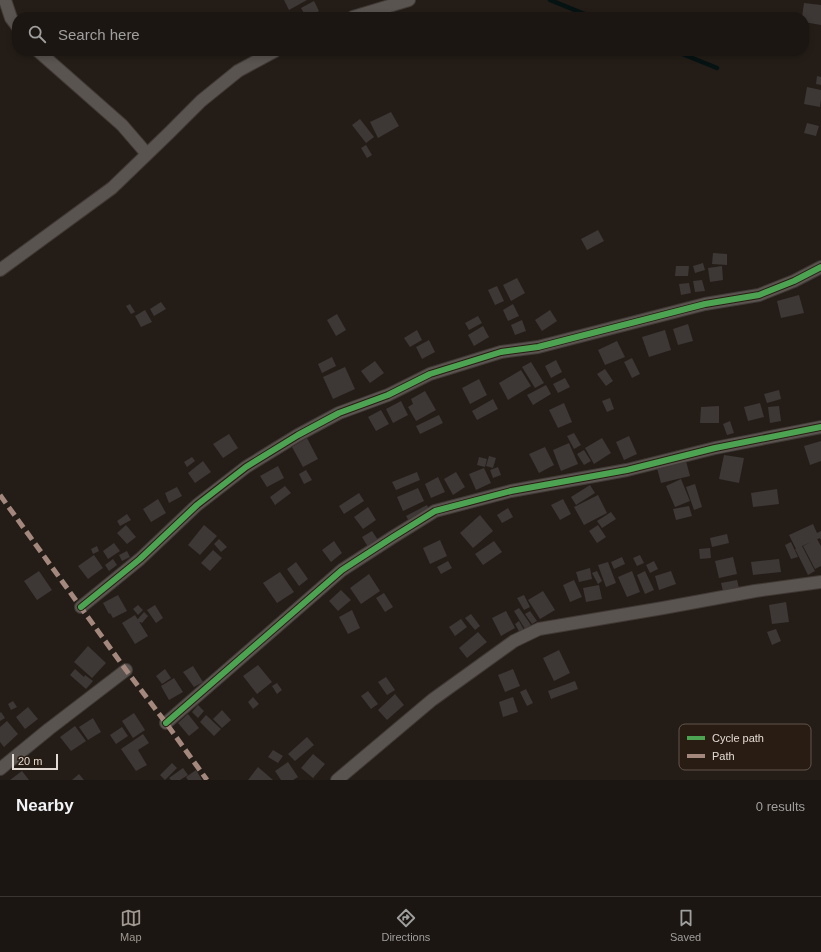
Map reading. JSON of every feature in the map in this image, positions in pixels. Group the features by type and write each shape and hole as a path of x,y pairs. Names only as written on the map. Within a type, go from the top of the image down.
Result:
{"street":[{"path":"5,0 12,19"},
{"path":"370,12 410,0"},
{"path":"44,56 122,125 147,154"},
{"path":"0,270 112,188 201,101 238,71 266,56"},
{"path":"81,607 140,559 197,505 246,468 298,435 339,413 388,395 430,374 501,352 538,347 705,304 759,295 794,281 821,267"},
{"path":"166,723 342,570 393,536 435,511 511,491 627,470 716,448 821,427"},
{"path":"337,780 432,700 514,641 539,629 755,591 821,582"},
{"path":"0,768 126,670"}],"building":[{"path":"284,0 307,0 289,10"},
{"path":"314,1 319,11 303,12 301,8"},
{"path":"804,3 821,5 821,25 809,23 809,12 803,12"},
{"path":"817,76 821,77 821,85 816,84"},
{"path":"807,87 821,90 820,107 804,104"},
{"path":"391,112 399,126 378,138 370,122"},
{"path":"360,119 374,137 366,143 352,125"},
{"path":"807,123 819,126 816,136 804,133"},
{"path":"366,145 372,155 367,158 361,148"},
{"path":"598,230 604,241 587,250 581,239"},
{"path":"713,253 727,254 727,265 712,264"},
{"path":"703,263 705,270 695,273 693,266"},
{"path":"676,266 689,266 688,276 675,276"},
{"path":"722,266 723,280 710,282 708,268"},
{"path":"517,278 525,293 511,301 503,285"},
{"path":"702,280 705,291 695,292 693,281"},
{"path":"689,283 691,293 681,295 679,284"},
{"path":"497,286 504,301 495,305 488,290"},
{"path":"799,295 804,313 781,318 777,301"},
{"path":"161,302 166,309 154,316 150,309"},
{"path":"130,304 135,312 131,314 126,306"},
{"path":"513,304 519,316 508,321 503,310"},
{"path":"145,310 152,322 141,327 135,316"},
{"path":"550,310 557,321 542,331 535,320"},
{"path":"337,314 346,330 336,336 327,320"},
{"path":"478,316 482,323 469,330 465,323"},
{"path":"522,320 526,331 515,335 511,325"},
{"path":"688,324 693,341 678,345 673,329"},
{"path":"483,326 489,337 474,346 468,335"},
{"path":"417,330 422,340 410,347 404,338"},
{"path":"665,330 671,350 649,357 642,337"},
{"path":"429,340 435,352 422,359 416,347"},
{"path":"617,341 625,357 605,365 598,350"},
{"path":"332,357 336,366 322,373 318,364"},
{"path":"632,358 640,374 632,378 624,362"},
{"path":"556,360 562,372 551,378 545,366"},
{"path":"375,361 384,373 370,383 361,371"},
{"path":"531,362 544,383 535,388 522,367"},
{"path":"345,367 355,389 333,399 323,377"},
{"path":"605,369 613,381 606,386 597,374"},
{"path":"521,370 531,386 508,400 499,383"},
{"path":"565,378 570,387 558,393 553,384"},
{"path":"479,379 487,395 470,404 462,388"},
{"path":"546,385 551,394 533,405 527,395"},
{"path":"779,390 781,399 767,403 764,394"},
{"path":"425,391 436,410 416,421 408,407 413,404 411,399"},
{"path":"610,398 614,409 607,412 602,401"},
{"path":"493,399 498,409 477,420 472,411"},
{"path":"401,401 408,415 393,423 386,409"},
{"path":"564,403 572,422 558,428 549,410"},
{"path":"760,403 764,417 748,421 744,407"},
{"path":"719,406 719,423 700,423 701,407"},
{"path":"779,406 781,421 770,423 768,407"},
{"path":"381,410 389,424 376,431 368,417"},
{"path":"439,415 443,423 420,434 416,426"},
{"path":"730,421 734,433 727,435 723,424"},
{"path":"574,433 581,445 574,449 567,436"},
{"path":"229,434 238,448 223,458 213,444"},
{"path":"629,436 637,454 624,460 616,442"},
{"path":"307,438 318,459 303,467 292,447"},
{"path":"602,438 611,453 594,464 585,448"},
{"path":"821,441 821,461 810,465 804,446"},
{"path":"569,443 578,464 561,471 553,450"},
{"path":"545,447 554,465 539,473 529,454"},
{"path":"584,450 591,461 584,465 577,454"},
{"path":"724,455 744,458 739,483 719,479"},
{"path":"489,456 496,458 493,468 486,466"},
{"path":"192,457 195,461 187,467 184,462"},
{"path":"479,457 487,459 485,467 477,465"},
{"path":"203,461 211,472 195,483 188,473"},
{"path":"686,461 690,476 661,483 657,468"},
{"path":"278,466 284,478 267,487 260,476"},
{"path":"498,467 501,475 493,478 490,470"},
{"path":"484,468 491,483 476,490 469,474"},
{"path":"306,470 312,480 304,484 299,474"},
{"path":"417,472 420,480 396,490 392,482"},
{"path":"456,472 465,487 453,495 444,479"},
{"path":"438,477 445,492 431,498 425,484"},
{"path":"681,479 690,501 675,507 666,486"},
{"path":"695,484 702,507 694,510 686,487"},
{"path":"590,485 595,493 576,505 571,497"},
{"path":"285,486 291,493 275,505 270,497"},
{"path":"177,487 182,496 169,503 165,493"},
{"path":"418,488 424,501 403,511 397,497"},
{"path":"777,489 779,504 753,507 751,493"},
{"path":"359,493 364,501 344,514 339,506"},
{"path":"598,495 607,513 584,525 574,507"},
{"path":"158,499 166,513 151,522 143,509"},
{"path":"563,499 571,514 560,520 551,505"},
{"path":"427,505 430,512 410,523 406,516"},
{"path":"689,506 692,516 676,520 673,509"},
{"path":"368,507 376,520 363,529 354,517"},
{"path":"508,508 513,517 502,523 497,515"},
{"path":"611,512 616,519 602,528 597,521"},
{"path":"127,514 131,520 120,526 117,521"},
{"path":"480,515 493,531 473,548 460,533"},
{"path":"813,524 817,533 821,531 821,540 820,538 802,546 815,571 808,575 789,535"},
{"path":"126,525 136,537 127,544 117,533"},
{"path":"204,525 217,536 200,555 188,545"},
{"path":"598,525 606,537 597,543 589,531"},
{"path":"372,531 378,540 368,547 362,537"},
{"path":"727,534 729,543 712,547 710,538"},
{"path":"219,539 227,547 221,552 214,544"},
{"path":"817,539 821,546 821,566 815,569 803,546"},
{"path":"440,540 447,556 430,564 423,548"},
{"path":"334,541 342,553 331,562 322,550"},
{"path":"494,541 502,552 483,565 475,554"},
{"path":"791,542 798,557 791,559 785,545"},
{"path":"114,543 120,551 108,559 103,551"},
{"path":"97,546 99,551 93,554 91,549"},
{"path":"710,548 711,558 700,559 699,549"},
{"path":"213,550 222,558 210,571 201,563"},
{"path":"127,551 130,557 122,561 119,555"},
{"path":"94,555 103,568 88,579 78,566"},
{"path":"640,555 644,563 637,566 633,558"},
{"path":"622,557 625,564 614,569 611,562"},
{"path":"733,557 737,574 719,578 715,561"},
{"path":"113,559 117,565 109,571 105,565"},
{"path":"779,559 781,572 753,575 751,562"},
{"path":"448,561 452,568 441,574 437,567"},
{"path":"654,561 658,569 650,573 646,565"},
{"path":"296,562 308,579 299,586 287,569"},
{"path":"608,562 616,583 606,587 598,565"},
{"path":"590,568 592,579 579,582 576,572"},
{"path":"39,571 52,590 37,600 24,581"},
{"path":"597,571 602,581 598,584 592,573"},
{"path":"632,571 640,592 627,597 618,577"},
{"path":"645,571 654,590 645,594 637,575"},
{"path":"671,571 676,584 659,590 655,576"},
{"path":"280,572 294,592 277,603 263,583"},
{"path":"369,574 380,591 361,604 350,588"},
{"path":"574,580 582,597 570,602 563,585"},
{"path":"737,580 739,588 723,591 721,583"},
{"path":"599,585 602,599 586,602 583,588"},
{"path":"341,590 351,600 338,611 329,601"},
{"path":"543,591 555,610 540,619 528,600"},
{"path":"384,593 393,607 385,612 376,598"},
{"path":"118,595 127,611 113,618 103,603"},
{"path":"524,595 530,607 524,610 517,598"},
{"path":"786,602 789,622 772,624 769,605"},
{"path":"138,605 143,610 138,615 133,609"},
{"path":"155,605 163,618 156,623 147,610"},
{"path":"519,608 531,625 525,629 514,611"},
{"path":"352,610 360,628 348,634 339,617"},
{"path":"506,611 515,628 501,636 492,618"},
{"path":"530,611 537,621 532,624 525,614"},
{"path":"144,612 148,616 142,623 137,620"},
{"path":"471,614 480,626 475,630 465,618"},
{"path":"135,615 148,636 135,644 122,623"},
{"path":"461,619 467,627 455,636 449,627"},
{"path":"519,621 524,630 520,633 515,624"},
{"path":"776,629 781,641 772,645 767,632"},
{"path":"478,632 487,642 467,658 459,648"},
{"path":"88,646 106,663 92,678 74,662"},
{"path":"559,650 570,673 554,681 543,658"},
{"path":"258,665 272,682 257,694 243,676"},
{"path":"193,666 203,682 194,687 183,672"},
{"path":"75,669 84,677 85,675 93,681 86,689 70,675"},
{"path":"165,669 171,678 162,684 156,676"},
{"path":"513,669 520,686 505,692 498,675"},
{"path":"386,677 395,690 387,695 378,682"},
{"path":"174,678 183,692 169,700 161,686"},
{"path":"575,681 578,689 551,699 548,691"},
{"path":"277,683 282,690 277,694 272,686"},
{"path":"526,689 533,703 527,706 520,692"},
{"path":"368,691 378,704 371,709 361,696"},
{"path":"395,694 404,705 387,720 378,710"},
{"path":"253,697 259,704 253,709 248,702"},
{"path":"513,697 518,712 503,717 499,702"},
{"path":"13,701 17,707 11,710 8,704"},
{"path":"198,705 204,711 198,718 192,712"},
{"path":"28,707 38,719 25,729 16,717"},
{"path":"222,710 231,720 222,728 213,719"},
{"path":"1,712 5,718 0,721 0,713"},
{"path":"134,713 145,730 133,738 122,721"},
{"path":"188,714 199,728 189,736 178,723"},
{"path":"206,715 221,729 214,736 200,722"},
{"path":"93,718 101,732 88,740 79,727"},
{"path":"7,721 18,734 4,747 0,742 0,727"},
{"path":"75,726 86,741 71,751 60,737"},
{"path":"122,727 128,736 116,744 110,735"},
{"path":"143,734 149,743 138,750 147,765 136,771 121,749"},
{"path":"307,737 314,745 295,761 288,754"},
{"path":"273,750 283,756 278,763 268,757"},
{"path":"313,754 325,764 313,778 301,768"},
{"path":"288,762 298,777 293,780 281,780 275,771"},
{"path":"172,763 177,768 165,780 160,775"},
{"path":"258,767 273,780 248,780"},
{"path":"183,768 188,775 180,780 171,780 169,778"},
{"path":"196,770 202,780 188,780 186,777"},
{"path":"22,771 29,780 10,780"},
{"path":"79,774 84,780 72,780"}],"waterway":[{"path":"550,0 580,12"},
{"path":"687,56 717,68"}],"marked path":[{"path":"0,495 207,780"}],"cycle path":[{"path":"81,607 140,559 197,505 246,467 298,435 339,413 388,395 430,374 501,352 538,347 705,304 759,295 794,281 821,267"},
{"path":"166,723 342,570 435,511 511,491 627,470 715,448 821,427"}]}
